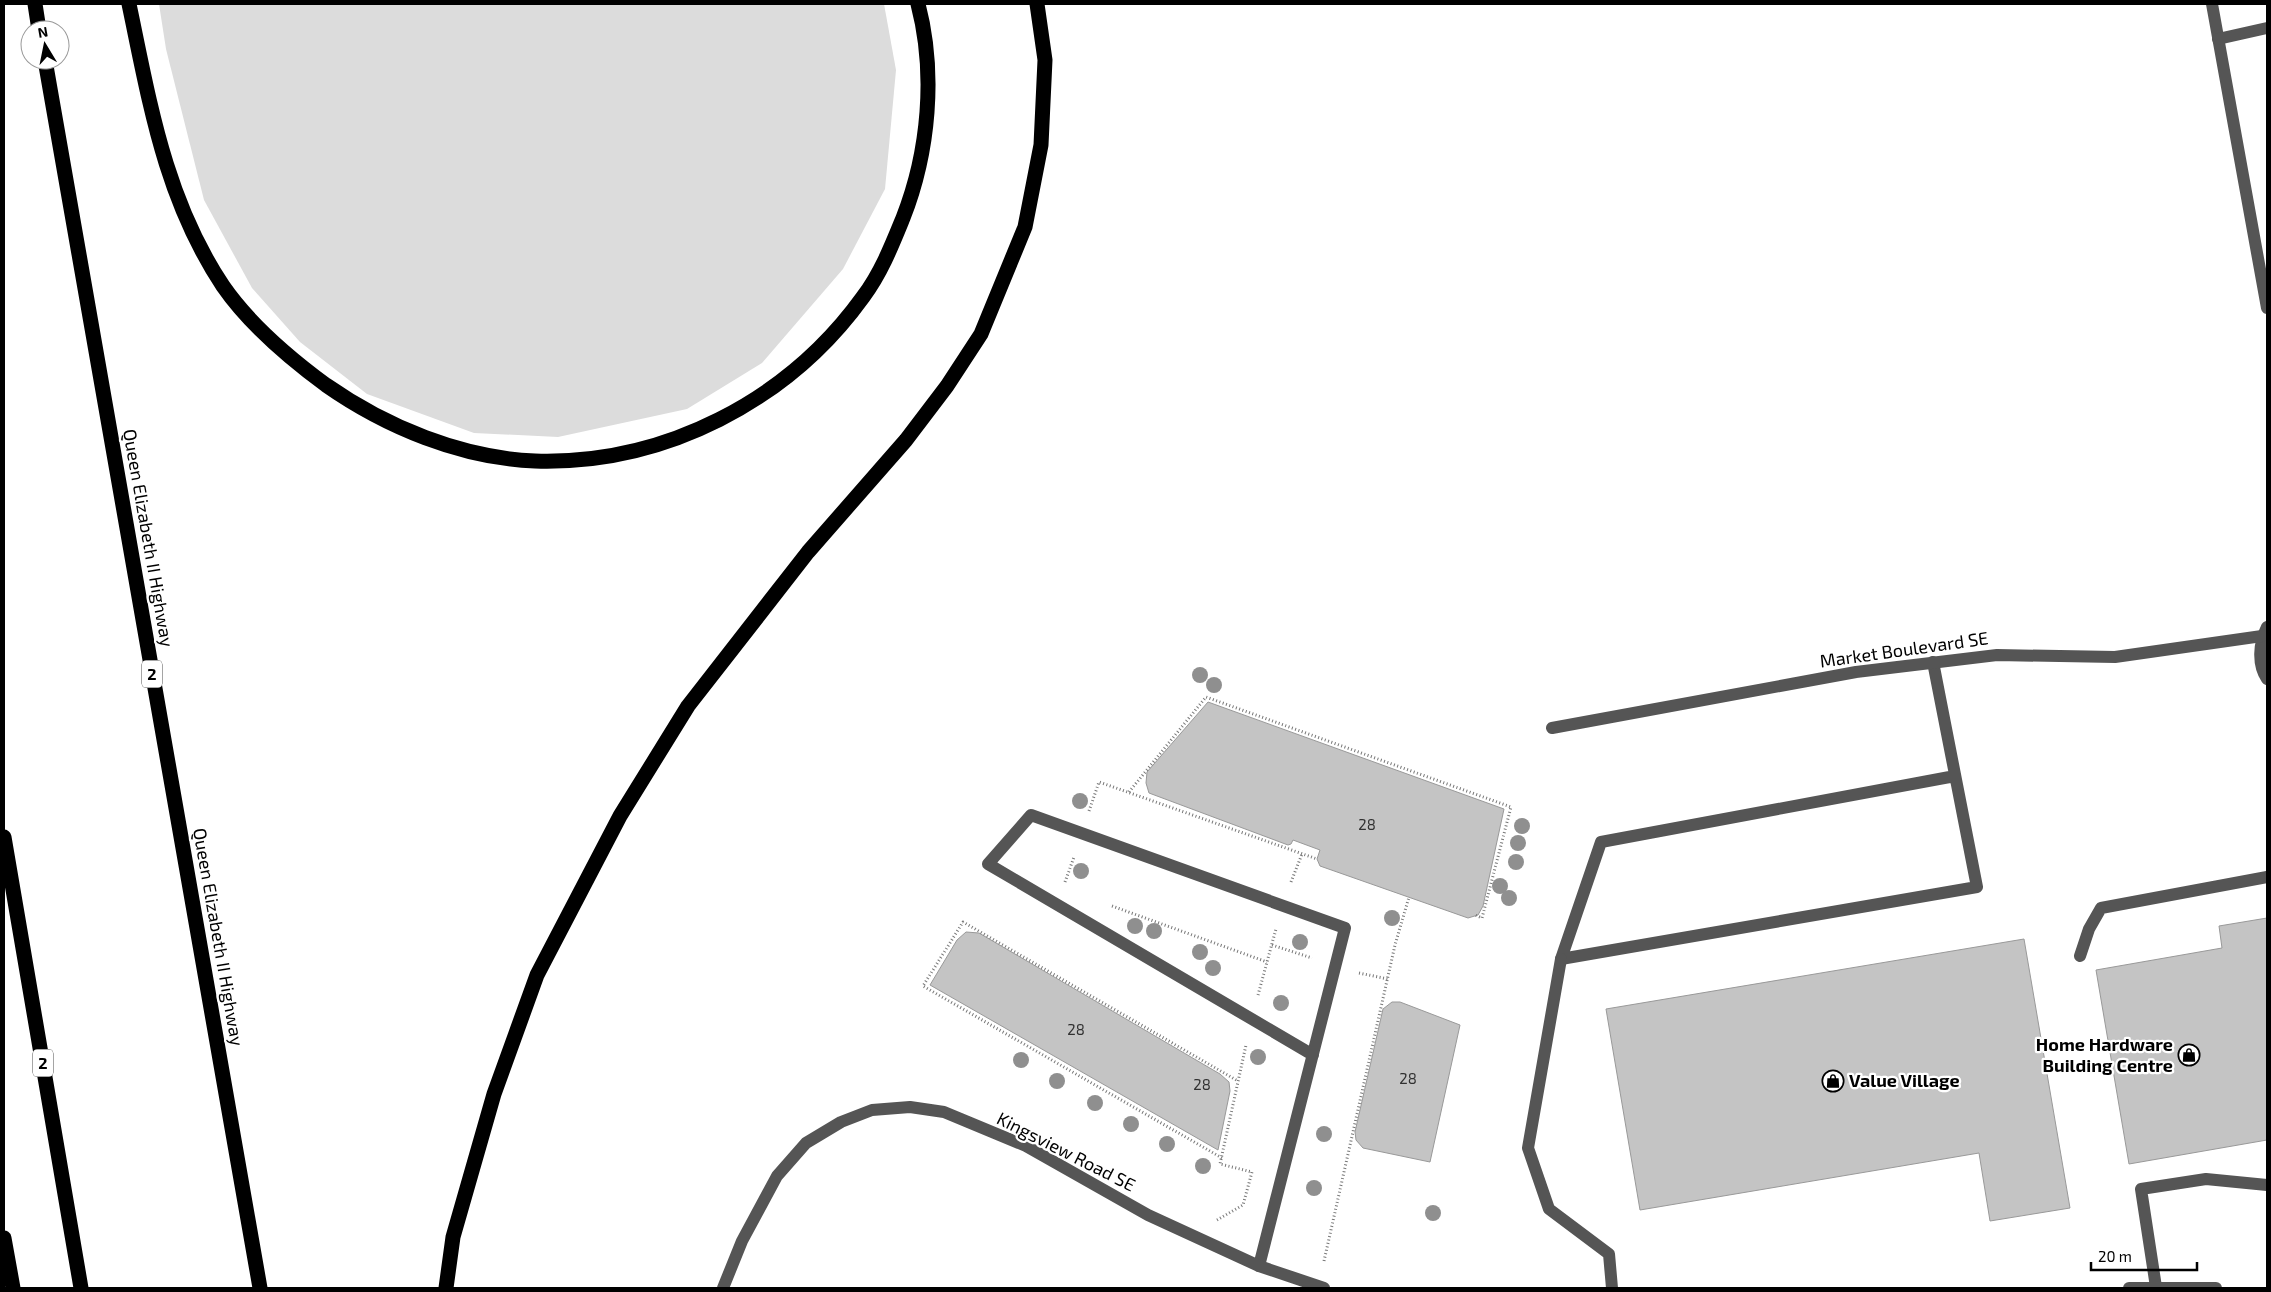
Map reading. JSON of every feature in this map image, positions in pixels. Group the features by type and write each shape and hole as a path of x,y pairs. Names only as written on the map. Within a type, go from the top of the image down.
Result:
{"highway":[{"path":"35,4 37,20"},
{"path":"129,4 166,167 187,224 225,288 262,332 312,375 358,407 419,435 473,452 534,461 600,457 660,445 722,420 766,393 818,349 863,297 888,255 914,191 927,124 927,72 918,4"},
{"path":"446,1288 452,1237 494,1094 533,984 620,816 688,706 808,552 906,440 947,386 981,334 1025,227 1041,145 1045,60 1037,4"},
{"name":"Queen Elizabeth II Highway","path":"47,70 260,1288"},
{"name":"2","path":"4,837 81,1288"},
{"path":"4,1238 13,1288"}],"street":[{"path":"2212,4 2263,261 2267,308"},
{"path":"2218,39 2267,28"},
{"path":"2265,632 2260,655 2263,673 2267,679"},
{"name":"Market Boulevard SE","path":"1552,728 1856,672 1997,655 2115,657 2265,632"},
{"path":"1561,959 1977,886 1933,662"},
{"path":"1612,1288 1610,1254 1549,1209 1528,1148 1561,959 1601,842 1955,776"},
{"path":"1260,1266 1344,928 1031,815 988,864 1312,1055"},
{"path":"2080,956 2089,929 2101,908 2267,877"},
{"name":"Kingsview Road SE","path":"723,1288 742,1241 777,1176 806,1143 841,1122 872,1110 910,1107 944,1112 1026,1146 1148,1215 1260,1266 1321,1287"},
{"path":"2156,1287 2141,1189 2206,1179 2267,1185"},
{"path":"2130,1288 2216,1288"}],"path":[{"path":"1129,792 1206,697 1215,700 1511,807 1482,918 1475,915"},
{"path":"1193,1235 1243,1204 1252,1172 1220,1164 1251,1019 1282,905 1302,854"},
{"path":"1321,1287 1395,945 1410,897"},
{"path":"1222,1158 923,986 963,922 1238,1080"}],"shaded area":[{"path":"159,4 884,4 896,70 885,189 843,269 762,363 687,409 558,437 474,433 367,394 300,342 252,288 204,200 166,49"}],"building":[{"path":"1208,702 1504,809 1483,906 1478,915 1468,918 1320,866 1317,859 1320,850 1293,840 1288,845 1149,793 1146,783 1147,772"},
{"name":"Home Hardware Building Centre","path":"2267,918 2267,1140 2129,1164 2096,970 2222,948 2219,926"},
{"path":"966,932 979,933 1220,1074 1229,1082 1230,1091 1218,1150 930,985 957,940"},
{"name":"Value Village","path":"2024,939 2070,1208 1990,1221 1979,1153 1640,1210 1606,1009"},
{"path":"1392,1002 1400,1002 1460,1025 1430,1162 1363,1148 1356,1140 1355,1132 1383,1009"}],"place":[{"name":"Home Hardware Building Centre","path":"2189,1055"},
{"name":"Value Village","path":"1833,1081"}]}
